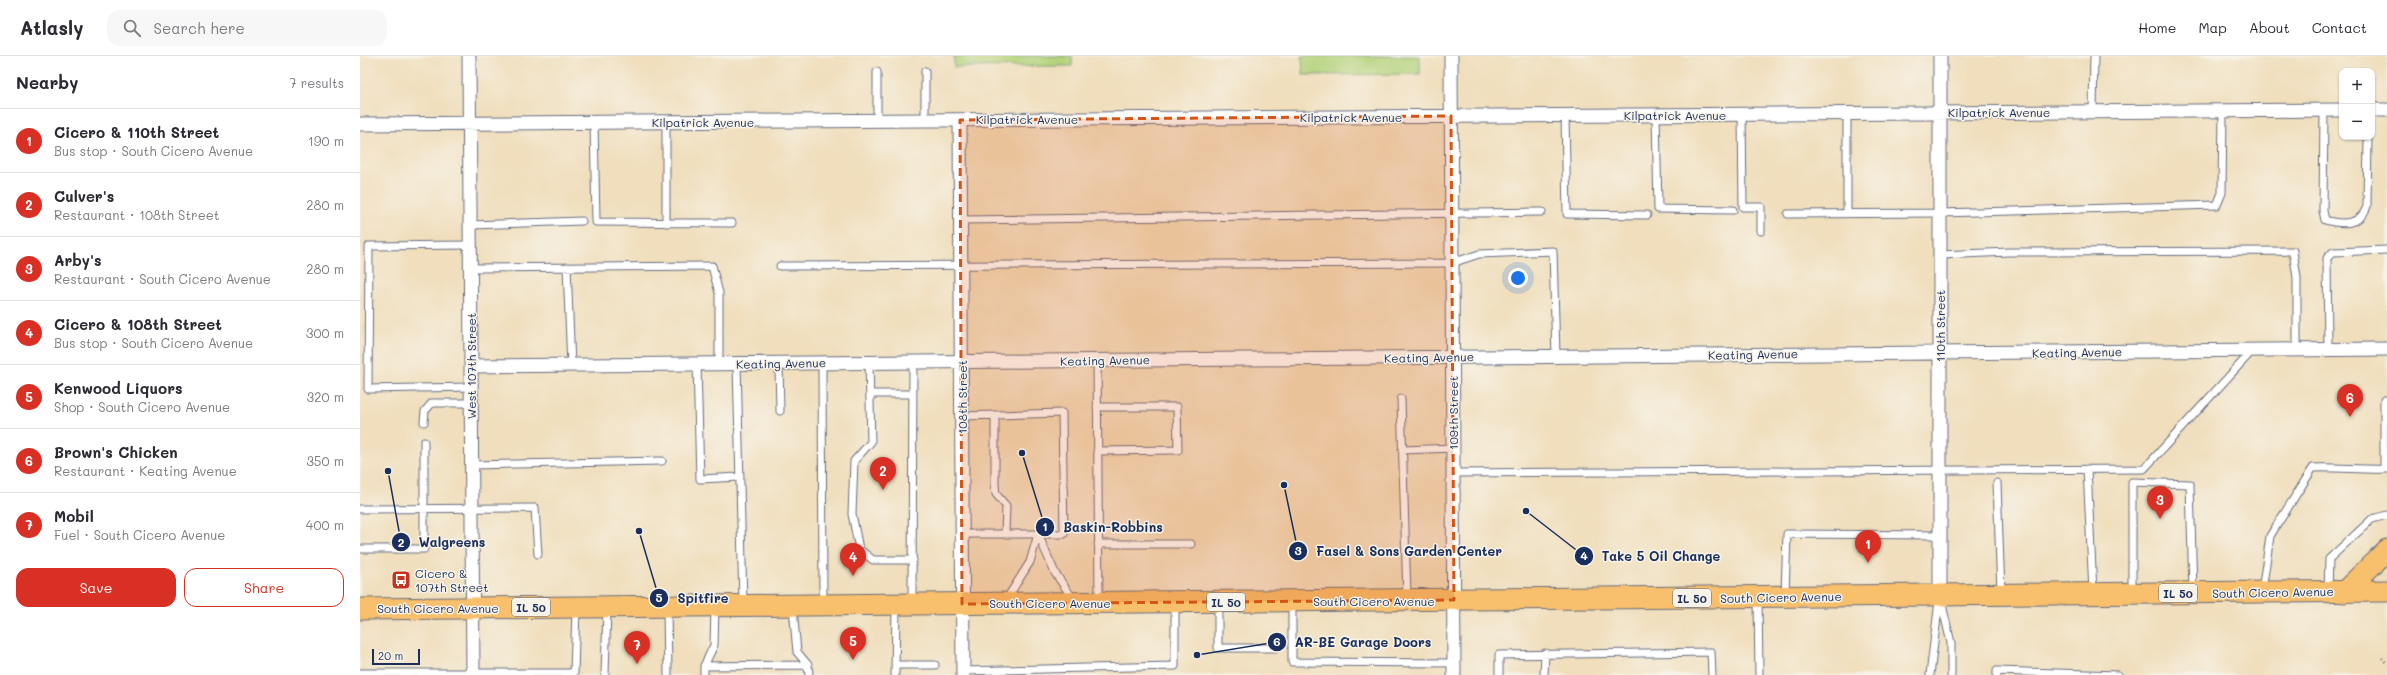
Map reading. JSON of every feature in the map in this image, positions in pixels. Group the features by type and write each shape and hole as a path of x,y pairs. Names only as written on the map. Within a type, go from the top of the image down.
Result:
{"main road":[{"path":"2336,592 2387,550"},
{"name":"South Cicero Avenue","path":"360,608 1292,602 2387,591"}],"street":[{"name":"West 107th Street","path":"469,56 473,674"},
{"name":"109th Street","path":"1451,56 1454,669"},
{"name":"110th Street","path":"1940,56 1940,595"},
{"name":"Kilpatrick Avenue","path":"360,124 2339,110"},
{"path":"2375,110 2387,110"},
{"name":"108th Street","path":"960,120 963,673"},
{"name":"Keating Avenue","path":"471,366 2387,349"}],"lane":[{"path":"2093,112 2094,56"},
{"path":"925,70 925,120"},
{"path":"877,72 877,120"},
{"path":"2324,110 2322,211 2325,220 2336,223 2357,221 2364,215 2367,206 2368,140"},
{"path":"1788,214 1847,212 1940,213 2217,205 2222,193 2223,111"},
{"path":"1742,114 1743,207 1761,207 1761,231"},
{"path":"1847,114 1847,212"},
{"path":"1656,115 1658,209 1734,210"},
{"path":"1565,116 1567,214 1647,215"},
{"path":"594,122 596,222 732,223"},
{"path":"666,122 666,223"},
{"path":"961,220 1452,212 1542,212"},
{"path":"470,224 582,222"},
{"path":"470,245 369,246 368,389 471,387"},
{"path":"2328,350 2326,258 2333,252 2387,250"},
{"path":"780,266 1452,263 1479,254 1553,251 1556,356"},
{"path":"1940,255 2008,252 2293,251 2297,278 2297,350"},
{"path":"471,268 712,266 719,293 719,364"},
{"path":"567,267 571,365"},
{"path":"1454,473 2144,469 2253,350"},
{"path":"1096,360 1099,603"},
{"path":"869,362 871,442 854,461 852,514 859,549 873,560 913,560"},
{"path":"895,675 904,604 913,560 913,362"},
{"path":"779,363 780,411"},
{"path":"822,363 823,605"},
{"path":"697,364 700,479 740,477"},
{"path":"737,364 743,606"},
{"path":"870,394 913,394"},
{"path":"1401,399 1407,600"},
{"path":"2262,592 2270,536 2313,468 2342,467 2361,470 2386,469 2384,400 2387,400"},
{"path":"424,422 425,411 432,404 471,402"},
{"path":"1097,407 1177,407 1178,450 1097,451"},
{"path":"962,416 1062,414 1064,534 962,534"},
{"path":"996,415 994,484 996,494 1006,506 1005,534"},
{"path":"360,549 424,549 424,442"},
{"path":"1402,450 1454,448"},
{"path":"472,465 662,461"},
{"path":"2087,470 2094,594"},
{"path":"2132,594 2132,482 2190,484 2193,593"},
{"path":"1997,483 2001,595"},
{"path":"360,509 535,508 538,554"},
{"path":"2336,592 2329,559 2372,519 2387,515"},
{"path":"1038,534 1054,574 1077,603"},
{"path":"1004,604 1030,562 1038,534"},
{"path":"1785,597 1787,534 1940,534"},
{"path":"1098,544 1191,544"},
{"path":"1930,675 1940,595"},
{"path":"1940,595 1951,643 1951,675"},
{"path":"1758,597 1759,675"},
{"path":"963,673 1175,666 1175,602"},
{"path":"1218,602 1218,648 1275,648"},
{"path":"1292,602 1292,662 1454,669"},
{"path":"793,605 797,652 808,665 809,675"},
{"path":"667,606 668,675"},
{"path":"704,675 704,666 714,645 715,606"},
{"path":"360,673 574,673 576,607"},
{"path":"605,675 607,607"},
{"path":"1499,675 1499,655 1710,652 1712,675"},
{"path":"1544,675 1545,654"},
{"path":"704,666 808,665"},
{"path":"896,665 935,665"},
{"path":"1997,675 1997,671 2118,675"}],"path":[{"path":"2382,658 2387,664"}],"highlighted area":[{"path":"1451,116 1454,600 962,604 960,120"}],"green space":[{"path":"954,56 1072,56 1072,66 954,67"},
{"path":"1302,56 1420,56 1420,74 1303,75"}],"place":[{"name":"Brown's Chicken","path":"2350,417"},
{"name":"Baskin-Robbins","path":"1022,453"},
{"name":"Walgreens","path":"388,471"},
{"name":"Fasel & Sons Garden Center","path":"1284,485"},
{"name":"Culver's","path":"883,490"},
{"name":"Take 5 Oil Change","path":"1526,511"},
{"name":"Arby's","path":"2160,519"},
{"name":"Spitfire","path":"639,531"},
{"name":"Cicero & 110th Street","path":"1868,563"},
{"name":"Cicero & 108th Street","path":"853,576"},
{"name":"Cicero & 107th Street","path":"401,580"},
{"name":"AR-BE Garage Doors","path":"1197,655"},
{"name":"Kenwood Liquors","path":"853,660"},
{"name":"Mobil","path":"637,664"}]}
